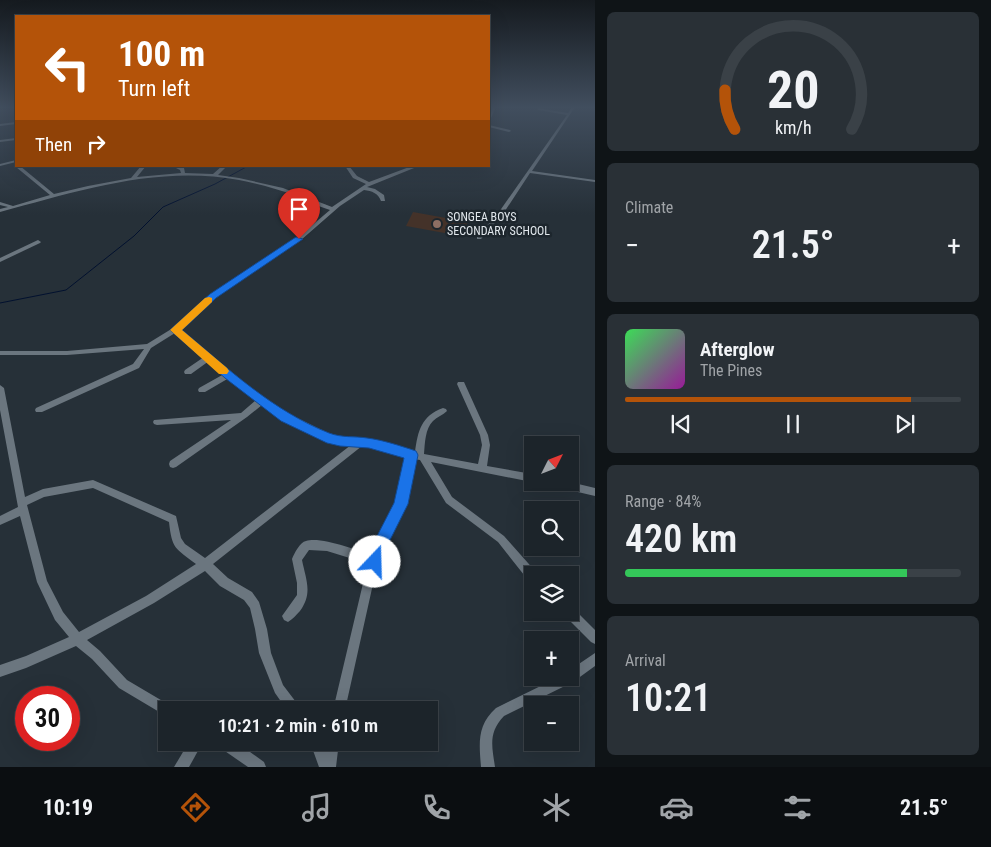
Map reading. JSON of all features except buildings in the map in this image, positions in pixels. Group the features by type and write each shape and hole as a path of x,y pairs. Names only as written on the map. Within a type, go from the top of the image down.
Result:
{"street":[{"path":"479,238 501,213 550,143"},
{"path":"0,165 15,164"},
{"path":"19,167 52,195"},
{"path":"132,179 143,167"},
{"path":"177,167 182,169 183,173"},
{"path":"214,176 225,167"},
{"path":"347,167 355,177 382,196 383,200"},
{"path":"39,410 136,366 149,346 175,330 213,296 289,247 333,209 366,186 414,167"},
{"path":"530,172 595,181"},
{"path":"0,211 52,195 132,179 183,173 241,180 273,187 333,209"},
{"path":"108,184 109,176"},
{"path":"0,203 14,207"},
{"path":"0,260 38,242"},
{"path":"175,330 228,375 285,418 327,438 361,442 418,456 524,476"},
{"path":"0,354 67,354 149,346"},
{"path":"188,372 208,358"},
{"path":"202,390 228,375"},
{"path":"460,384 484,435 486,445 482,468"},
{"path":"0,388 23,506 42,582 59,616 76,639 96,655 123,684 158,705"},
{"path":"172,464 244,415 262,400"},
{"path":"341,701 359,620 380,545 401,504 418,456 426,423 432,416 443,411"},
{"path":"157,422 244,415"},
{"path":"0,671 76,639 124,614 205,564 361,442"},
{"path":"418,456 449,500 501,539 524,566"},
{"path":"0,521 42,493 93,484 126,498 143,508 168,516 174,522 178,544 205,564 224,582 248,596 255,606 265,653 279,688 288,701"},
{"path":"579,488 595,492"},
{"path":"288,616 304,595 297,559 307,544 328,546 375,562"},
{"path":"578,621 595,638"},
{"path":"579,671 595,660"},
{"path":"488,767 486,741 490,720 500,712 552,686"},
{"path":"181,767 191,751"},
{"path":"237,751 259,767"},
{"path":"320,751 328,767"},
{"path":"328,767 331,751"}],"shaded area":[{"name":"SONGEA BOYS SECONDARY SCHOOL","path":"413,212 468,222 461,236 406,226"}],"waterway":[{"path":"0,303 66,290 134,236 163,207 215,184 246,167"}],"slow traffic":[{"path":"209,300 175,330 223,371"}],"place":[{"name":"SONGEA BOYS SECONDARY SCHOOL","path":"437,224"}],"route":[{"path":"299,239 213,296 175,330 228,375 285,418 327,438 369,443 411,455 401,504 380,545 375,562"}]}
